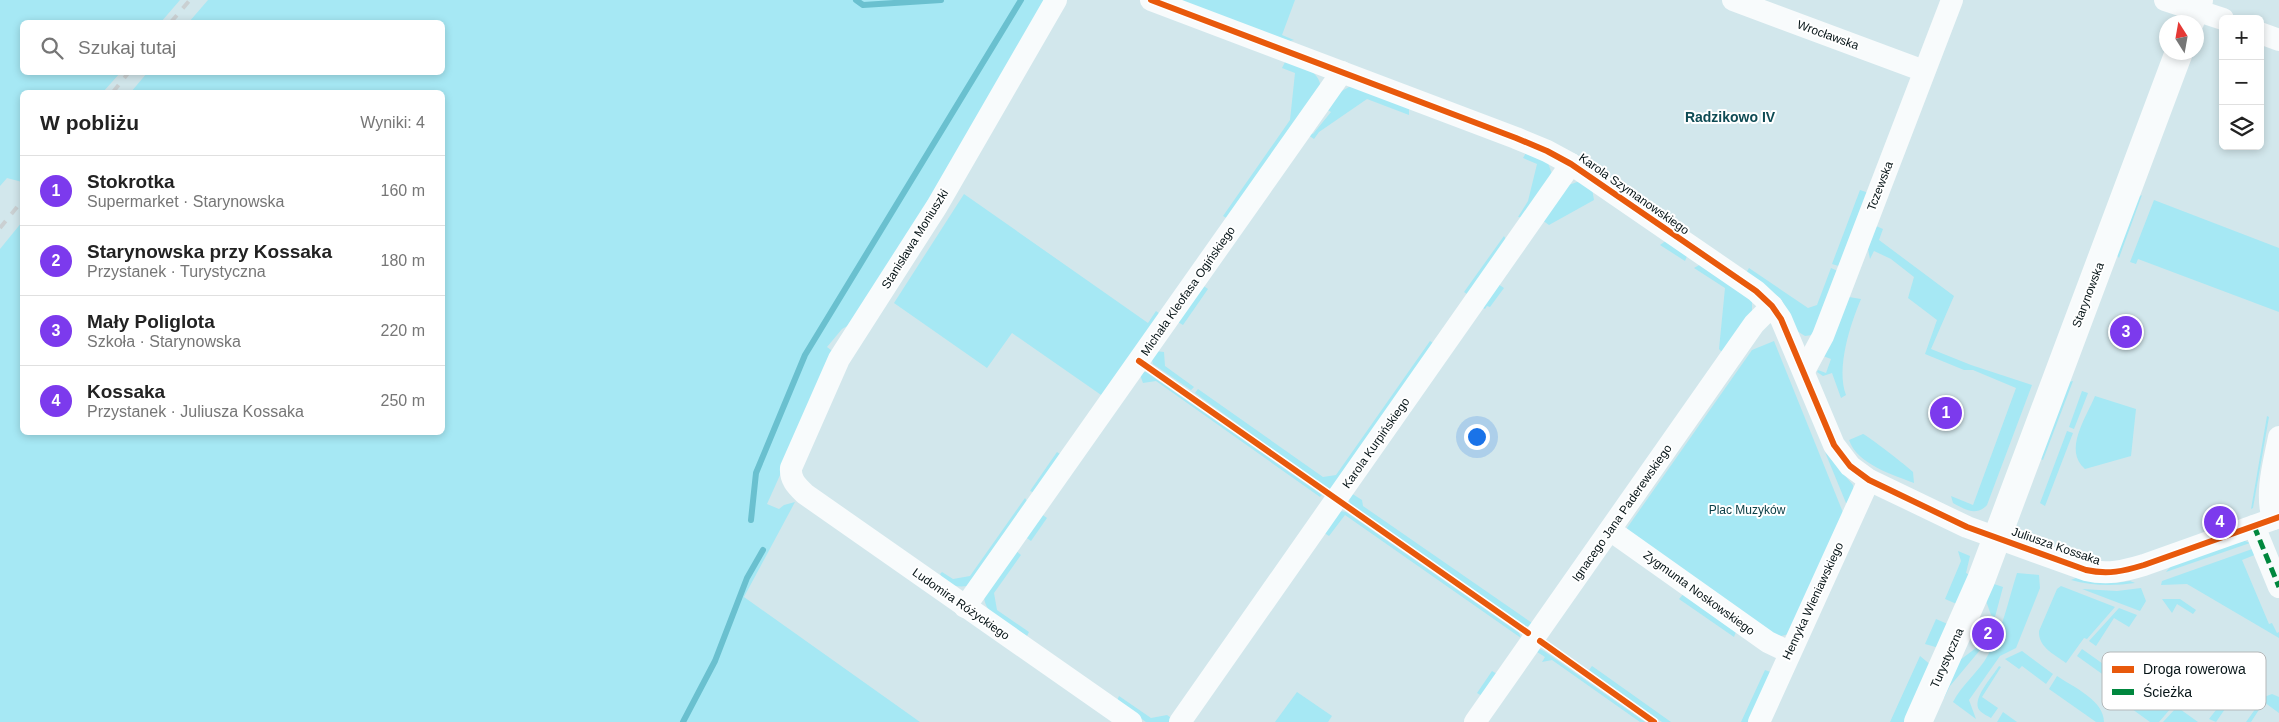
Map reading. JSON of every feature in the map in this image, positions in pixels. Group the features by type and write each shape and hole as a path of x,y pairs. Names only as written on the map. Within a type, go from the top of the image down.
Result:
{"street":[{"name":"Stanisława Moniuszki","path":"794,483 791,468 839,359 942,198 1056,0"},
{"name":"Karola Szymanowskiego","path":"1152,0 1516,138 1571,164 1756,291 1772,306 1788,334 1834,445 1850,466 1868,480 1967,527 1997,538"},
{"name":"Wrocławska","path":"1733,0 1924,71"},
{"name":"Tczewska","path":"1804,371 1823,336 1952,0"},
{"path":"2164,0 2219,18"},
{"path":"2264,34 2279,40"},
{"name":"Starynowska","path":"1997,538 2176,60"},
{"name":"Michała Kleofasa Ogińskiego","path":"965,607 1342,72"},
{"name":"Karola Kurpińskiego","path":"1180,722 1571,164"},
{"name":"Ignacego Jana Paderewskiego","path":"1475,722 1754,324 1772,306"},
{"path":"2279,437 2270,487 2269,521 2279,587"},
{"name":"Henryka Wieniawskiego","path":"1759,722 1868,480"},
{"name":"Ludomira Różyckiego","path":"794,483 805,494 1131,722"},
{"name":"Juliusza Kossaka","path":"1997,538 2086,570 2114,573 2144,565 2269,521"},
{"name":"Zygmunta Noskowskiego","path":"1610,530 1768,642 1790,652"},
{"name":"Turystyczna","path":"1918,722 1963,622 1997,538"}],"green space":[{"path":"0,0 180,0 163,20 20,20 20,75 118,75 105,90 20,90 20,181 7,178 0,186"},
{"path":"208,0 1047,0 938,191 849,325 842,329 827,347 835,353 767,504 779,509 784,505 795,502 744,597 920,722 0,722 0,249 20,224 20,435 445,435 445,90 133,90 145,75 445,75 445,20 191,20"},
{"path":"1173,0 1295,0 1282,35 1294,40 1290,41"},
{"path":"1286,60 1313,72 1317,76 1321,88 1230,220 1223,216 1290,120 1295,73 1282,68"},
{"path":"1349,87 1356,87 1409,107 1409,115 1367,99 1319,132 1314,139 1308,135 1309,132 1313,134 1331,112 1326,109 1340,92"},
{"path":"1527,151 1548,163 1552,174 1526,218 1518,217 1528,201 1537,164 1523,158"},
{"path":"1577,182 1583,183 1592,189 1594,200 1549,225 1542,220 1566,186"},
{"path":"1860,190 1869,193 1842,267 1832,264"},
{"path":"964,194 1148,323 1156,311 1163,316 1104,397 1012,333 987,368 894,303"},
{"path":"2142,195 2119,258 2116,254 2138,197"},
{"path":"2154,200 2279,248 2279,312 2138,259 2136,264 2130,262"},
{"path":"1876,226 1883,229 1879,240 1954,296 1931,349 1971,365 2032,385 1987,505 1979,511 1970,511 1953,503 1951,496 1973,505 2016,388 1973,370 1964,370 1925,354 1937,320 1908,298 1914,277 1891,259 1874,251 1870,259 1866,239"},
{"path":"1504,236 1508,243 1470,296 1464,292"},
{"path":"1667,240 1688,254 1685,261 1660,245"},
{"path":"1701,264 1752,301 1752,312 1724,354 1719,349 1725,288 1694,268"},
{"path":"1749,268 1808,308 1817,305 1831,268 1840,272 1812,335 1805,336 1797,331 1781,299 1746,273"},
{"path":"1498,284 1504,288 1490,307 1487,306 1485,309 1481,307"},
{"path":"1202,285 1208,289 1183,325 1176,321"},
{"path":"1849,297 1861,299 1849,334 1843,360 1843,384 1846,395 1841,398 1832,373 1823,376 1817,372 1818,370 1826,373 1831,359 1823,356"},
{"path":"1430,341 1436,345 1331,489 1326,488 1195,393 1198,389 1323,477 1336,475"},
{"name":"Plac Muzyków","path":"1774,341 1844,515 1789,634 1777,637 1628,532 1627,528 1752,350"},
{"path":"1155,351 1164,352 1165,366 1194,387 1191,390 1153,364 1151,356"},
{"path":"1139,372 1146,372 1322,495 1320,497 1156,381 1143,383"},
{"path":"2073,381 2043,460 2039,458 2068,382"},
{"path":"2082,391 2088,393 2074,429 2069,427"},
{"path":"2095,396 2136,409 2131,456 2085,469 2076,453 2076,443 2082,424"},
{"path":"2267,416 2269,417 2253,508 2251,509"},
{"path":"2067,431 2073,433 2045,506 2040,503"},
{"path":"1863,434 1913,472 1914,483 1877,468 1860,456 1849,440"},
{"path":"1057,452 1063,456 1037,494 1030,491"},
{"path":"1825,452 1853,485 1854,492 1849,504 1846,503"},
{"path":"1351,493 1362,500 1363,506 1535,625 1524,627 1350,504 1348,497"},
{"path":"1025,498 1029,504 967,586 955,586 948,583 940,574 942,572 953,579 970,576"},
{"path":"1340,511 1346,512 1519,633 1521,638 1345,515 1329,536 1323,532"},
{"path":"1040,513 1047,518 1031,541 1024,536"},
{"path":"2245,541 2250,543 2166,572 2172,565 2237,542"},
{"path":"2255,548 2257,554 2242,560 2269,624 2272,623 2277,633 2279,632 2279,638 2187,584 2161,585 2162,581"},
{"path":"1015,550 1021,555 994,593 997,610 1029,632 1027,636 994,615 989,610 984,597"},
{"path":"1958,551 1970,556 1966,573 1972,576 1959,605 1945,599 1961,561"},
{"path":"2017,573 2039,575 2040,588 2016,648 2000,656 1969,700 1976,719 1953,702 1961,689 1980,667 1993,645"},
{"path":"2076,578 2115,583 2130,581 2135,583 2103,585 2071,580"},
{"path":"1991,583 2003,587 1995,617 1991,615 1985,598"},
{"path":"2061,586 2115,607 2087,639 2084,638 2066,663 2044,646 2039,637 2039,631 2057,589"},
{"path":"2141,588 2146,601 2140,611 2082,589 2117,591"},
{"path":"1686,591 1737,629 1734,637 1679,599"},
{"path":"2162,599 2180,599 2196,610 2193,614 2177,604 2172,613"},
{"path":"2119,608 2137,615 2129,627 2114,618 2096,646 2089,641"},
{"path":"1936,619 1950,625 1939,648 1925,644"},
{"path":"1976,648 1980,650 1950,686 1944,698 1941,695 1956,663"},
{"path":"1540,649 1645,722 1640,722 1552,660 1542,662 1545,657 1534,650"},
{"path":"2082,649 2102,663 2102,674 2077,656"},
{"path":"2022,651 2053,674 2046,684 2022,666 2019,669 2005,659"},
{"path":"1920,656 1932,666 1907,722 1890,722"},
{"path":"1592,666 1671,722 1662,722 1589,670"},
{"path":"1999,666 2001,667 1982,697 1998,708 1991,718 1980,711 1978,701 1984,688"},
{"path":"1765,670 1773,673 1750,722 1741,722"},
{"path":"1492,671 1499,675 1484,697 1477,693"},
{"path":"2057,676 2087,695 2099,707 2103,714 2104,722 2096,722 2049,689"},
{"path":"1297,692 1332,716 1328,722 1275,722"},
{"path":"2272,694 2279,697 2279,713 2266,703 2266,696"},
{"path":"1119,696 1151,718 1167,715 1174,720 1172,722 1146,722 1117,701"},
{"path":"2133,710 2169,710 2159,722 2150,722"},
{"path":"2174,710 2181,710 2198,722 2163,722"},
{"path":"2216,710 2224,710 2216,722 2209,719"},
{"path":"2255,710 2259,710 2251,722 2246,722"},
{"path":"2003,712 2017,722 1997,722"}],"waterway":[{"path":"856,0 863,5 941,0"},
{"path":"751,520 756,473 805,355 1021,0"},
{"path":"683,722 715,661 747,578 763,550"}],"railway":[{"path":"173,20 190,0"},
{"path":"115,90 127,75"},
{"path":"0,228 20,203"}],"marked path":[{"path":"2254,526 2279,587"}],"cycle path":[{"path":"1151,0 1516,138 1571,164 1756,291 1772,306 1781,319 1834,445 1850,466 1869,480 1967,527 2086,570 2109,572 2123,571 2144,565 2279,517"},
{"path":"1139,361 1528,633"},
{"path":"1540,641 1654,722"}],"place":[{"name":"Mały Poliglota","path":"2126,332"},
{"name":"Stokrotka","path":"1946,413"},
{"name":"Kossaka","path":"2220,522"},
{"name":"Starynowska przy Kossaka","path":"1988,634"}],"district":[{"name":"Radzikowo IV","path":"1730,117"}]}
